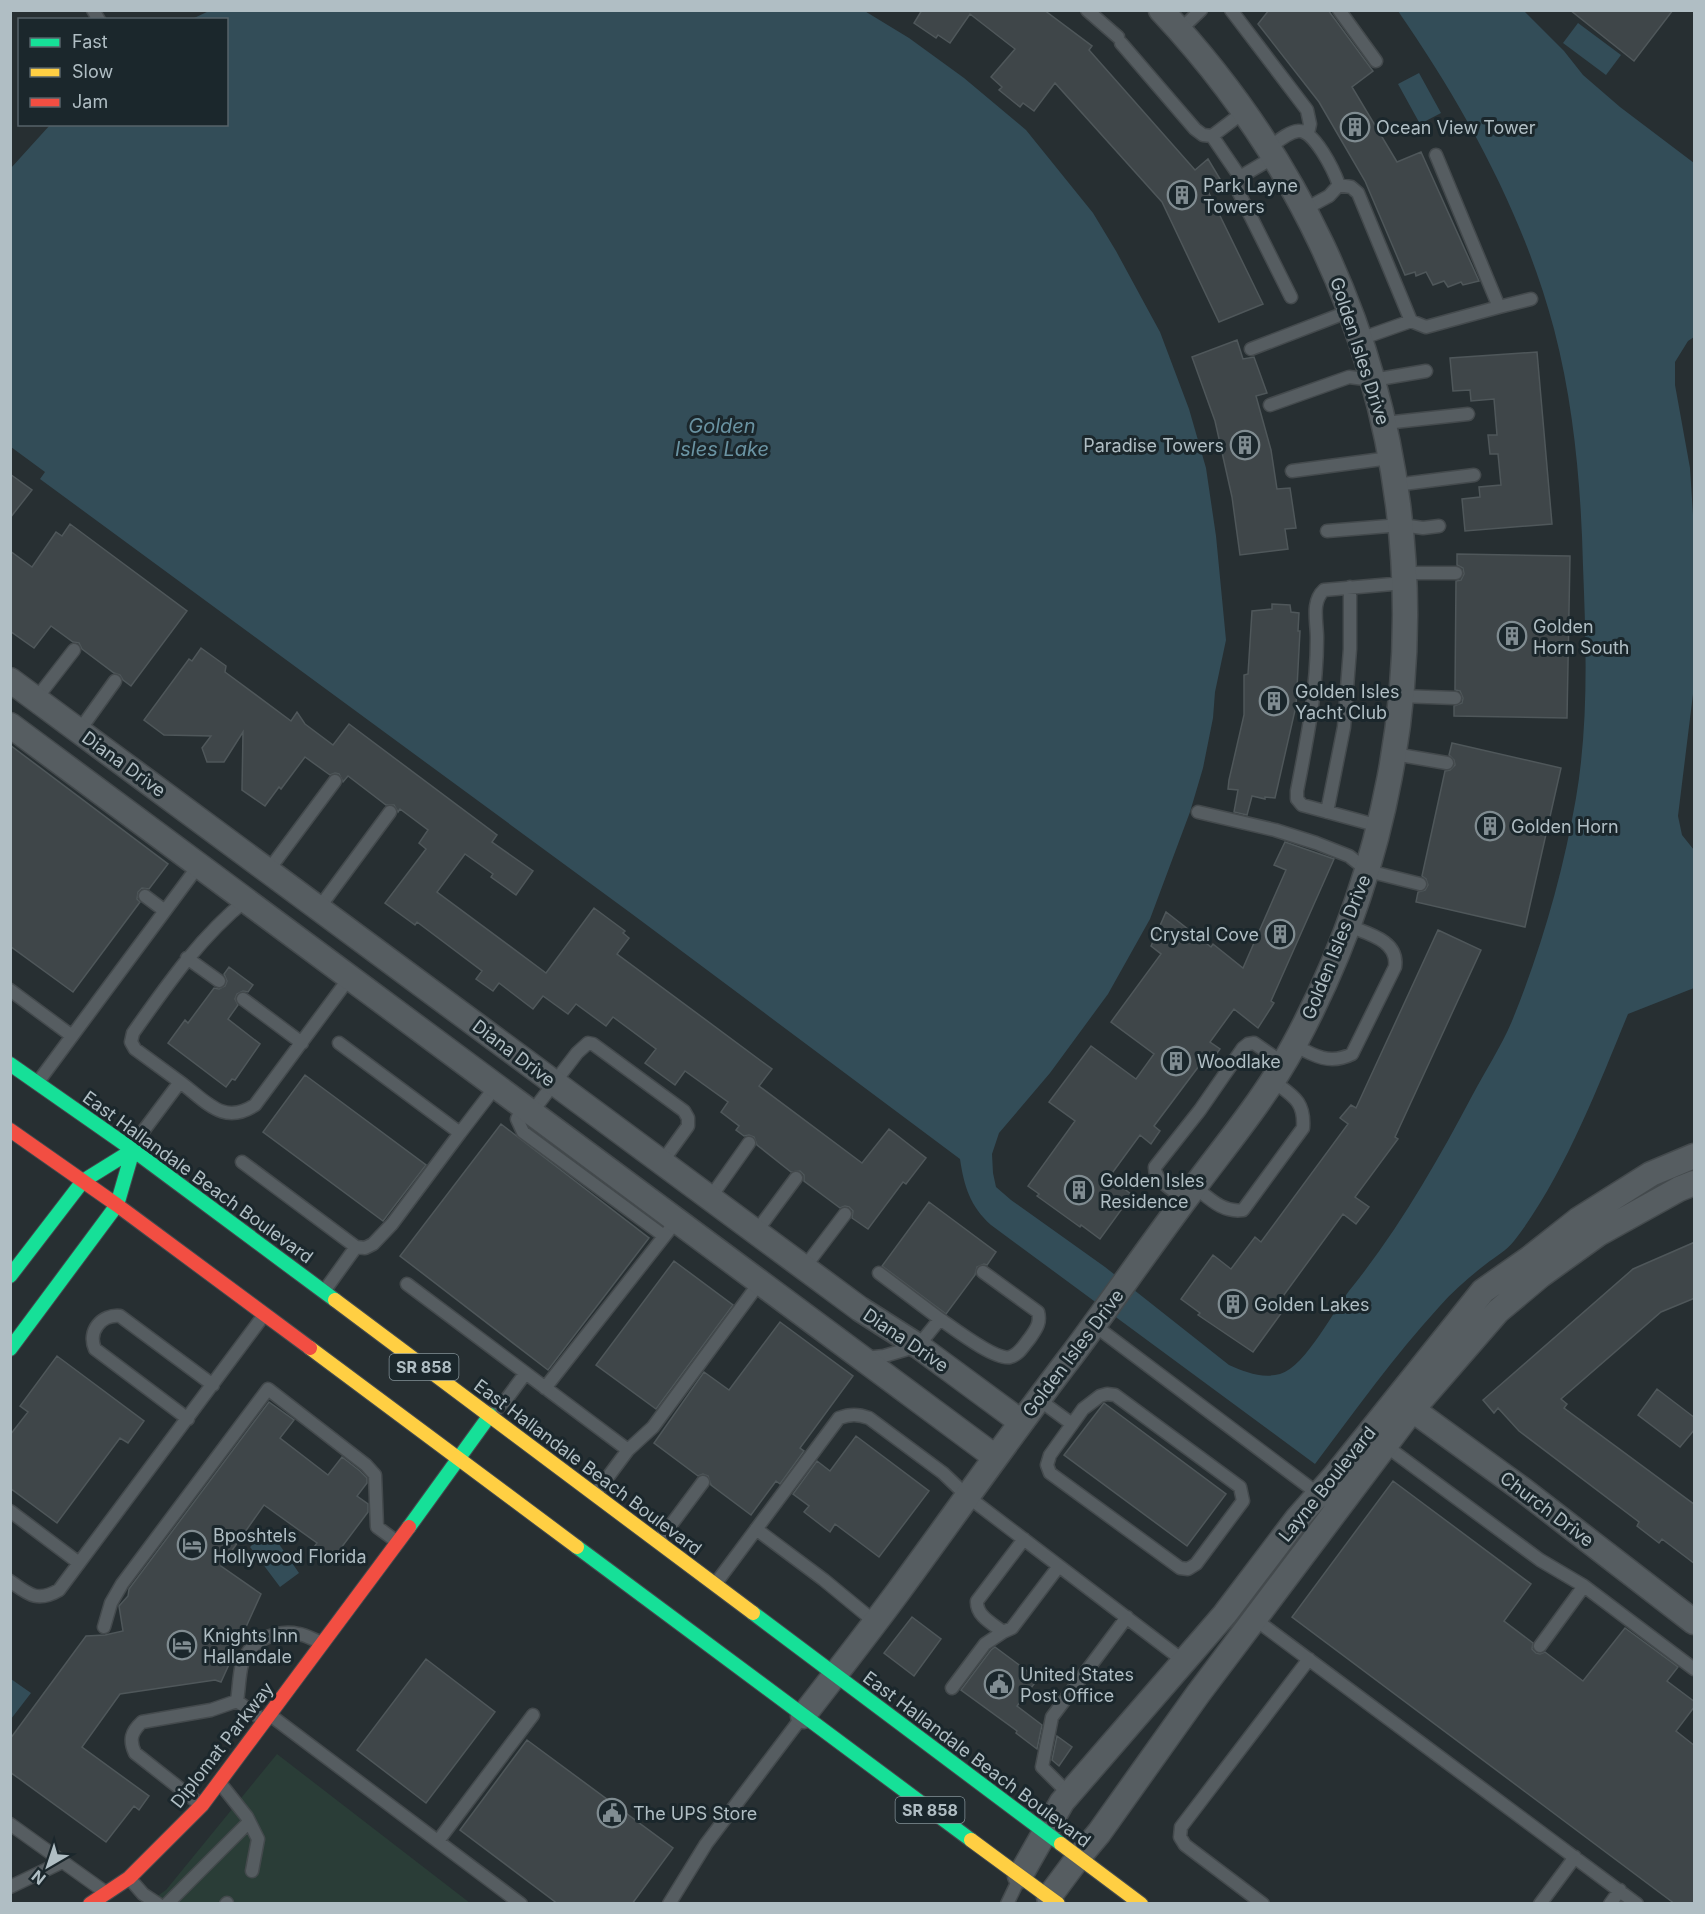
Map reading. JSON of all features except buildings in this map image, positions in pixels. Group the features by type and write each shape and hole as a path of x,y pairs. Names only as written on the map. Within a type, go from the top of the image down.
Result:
{"main road":[{"name":"East Hallandale Beach Boulevard","path":"10,1064 133,1150 490,1415 1141,1904"},
{"name":"SR 858","path":"10,1130 117,1205 1020,1876 1050,1901"},
{"path":"10,1276 83,1181 133,1150"},
{"path":"10,1349 117,1205 133,1150"},
{"name":"Diplomat Parkway","path":"90,1904 129,1878 202,1805 490,1415"}],"street":[{"name":"Golden Isles Drive","path":"803,1716 1252,1112 1283,1063 1349,926 1368,871 1379,826 1394,753 1405,635 1401,525 1385,423 1350,311 1305,209 1245,111 1180,30 1161,10"},
{"name":"Diana Drive","path":"10,680 804,1268 860,1309 918,1346 1021,1422"},
{"name":"Diana Drive","path":"10,724 527,1108 670,1228 760,1282 995,1456"},
{"path":"82,777 103,748"},
{"name":"Layne Boulevard","path":"1020,1876 1062,1802 1225,1614 1318,1494 1377,1439 1405,1404 1498,1311 1578,1220 1651,1174 1695,1156"},
{"name":"Layne Boulevard","path":"1536,1267 1679,1189 1695,1183"},
{"name":"Church Drive","path":"1405,1404 1523,1490 1695,1622"},
{"name":"Layne Boulevard","path":"1050,1901 1078,1858 1099,1833 1198,1694 1339,1509 1377,1439"}],"lane":[{"path":"1087,10 1119,40 1195,129 1203,135 1212,136 1245,111"},
{"path":"1180,30 1201,10"},
{"path":"1231,10 1306,110 1310,124 1308,133"},
{"path":"1339,10 1376,61"},
{"path":"1291,297 1239,193 1237,184 1240,177 1294,132 1301,130 1315,140 1339,184 1351,187 1358,193 1411,321"},
{"path":"1212,136 1240,177"},
{"path":"1436,155 1500,307"},
{"path":"1305,209 1329,196 1339,184"},
{"path":"1360,339 1411,321 1426,327 1531,298"},
{"path":"1251,349 1350,311"},
{"path":"1270,405 1349,377 1373,380 1426,371"},
{"path":"1385,423 1468,414"},
{"path":"1292,471 1391,458"},
{"path":"1395,485 1473,475"},
{"path":"1327,531 1401,525 1423,528 1439,526"},
{"path":"1379,826 1302,805 1297,799 1312,717 1318,595 1324,590 1456,573"},
{"path":"1327,812 1344,727 1350,649 1350,587"},
{"path":"36,699 74,650"},
{"path":"79,730 116,681"},
{"path":"1401,696 1455,698"},
{"path":"1394,753 1447,763"},
{"path":"268,871 334,781"},
{"path":"319,908 390,812"},
{"path":"1198,812 1275,830 1316,843 1349,856 1368,871 1420,884"},
{"path":"37,1083 199,865"},
{"path":"145,896 165,911"},
{"path":"246,900 222,919 187,958 133,1033 131,1042 135,1049 220,1112 232,1114 244,1112 255,1105 350,977"},
{"path":"1283,1063 1318,1058 1330,1060 1352,1054 1395,968 1396,959 1393,950 1381,939 1349,926"},
{"path":"187,958 219,981"},
{"path":"10,990 72,1036"},
{"path":"243,999 302,1043"},
{"path":"339,1042 460,1133"},
{"path":"527,1108 555,1083 588,1043 594,1044 684,1111 688,1118 688,1126 662,1162"},
{"path":"1254,1043 1283,1063 1304,1115 1303,1128 1243,1209 1232,1211 1222,1208 1158,1178 1155,1167 1200,1110 1243,1048 1254,1043"},
{"path":"133,1150 141,1134 180,1082"},
{"path":"242,1162 356,1247 365,1248 373,1244 392,1224 495,1086"},
{"path":"710,1198 749,1143"},
{"path":"756,1232 796,1178"},
{"path":"804,1268 845,1215"},
{"path":"545,1388 670,1228"},
{"path":"323,1292 356,1247"},
{"path":"879,1273 940,1319 992,1353 1005,1358 1012,1357 1018,1353 1038,1326 1040,1319 1038,1312 983,1272"},
{"path":"595,1494 628,1450 652,1427 760,1282"},
{"path":"407,1284 628,1450"},
{"path":"188,1419 95,1349 91,1341 93,1333 103,1319 111,1315 120,1316 213,1385"},
{"path":"10,1581 29,1595 40,1597 51,1595 59,1590 264,1315"},
{"path":"862,1358 884,1356 918,1346 940,1319"},
{"path":"1098,1320 1339,1509"},
{"path":"490,1415 505,1401 525,1374"},
{"path":"104,1627 111,1603 122,1584 268,1389 375,1475 377,1527 398,1542"},
{"path":"1115,1395 1240,1487 1243,1501 1196,1564 1188,1569 1180,1568 1050,1473 1047,1465 1050,1455 1072,1424 1083,1409 1100,1396 1115,1395"},
{"path":"1038,1398 1072,1424"},
{"path":"715,1584 838,1418 859,1414 869,1418 944,1473 967,1496 1185,1662"},
{"path":"1377,1439 1540,1560 1584,1586 1695,1669"},
{"path":"658,1542 703,1482"},
{"path":"10,1511 79,1563"},
{"path":"756,1529 875,1622"},
{"path":"1003,1632 981,1614 976,1608 977,1601 1024,1539"},
{"path":"952,1688 985,1644 1012,1628 1059,1566"},
{"path":"1540,1646 1584,1586"},
{"path":"1225,1614 1252,1625 1309,1659 1637,1904"},
{"path":"1069,1794 1042,1767 1052,1717 1127,1617"},
{"path":"237,1701 242,1665 247,1652 257,1642 278,1634 298,1634 322,1643"},
{"path":"1263,1904 1185,1845 1180,1837 1180,1827 1309,1659"},
{"path":"202,1805 135,1753 131,1745 131,1736 142,1722 211,1710 237,1701 268,1718 521,1904"},
{"path":"438,1841 533,1715"},
{"path":"669,1904 706,1844 803,1716"},
{"path":"220,1782 249,1822 258,1839 252,1871"},
{"path":"167,1904 249,1822"},
{"path":"10,1824 106,1893"},
{"path":"1540,1904 1575,1857"},
{"path":"10,1887 62,1862"},
{"path":"1007,1904 1020,1876"},
{"path":"129,1878 143,1894 158,1904"},
{"path":"1610,1904 1620,1890"}],"green space":[{"path":"277,1754 470,1903 146,1904 166,1890"}],"water":[{"name":"Golden Isles Lake","path":"863,10 909,38 964,78 1026,130 1093,213 1160,332 1189,409 1206,468 1216,536 1226,640 1203,768 1190,812 1150,919 1108,994 1050,1073 999,1133 992,1154 993,1173 996,1187 1011,1200 1105,1267 1229,1365 1260,1375 1280,1374 1290,1369 1310,1349 1417,1194 1503,1040 1523,994 1550,911 1565,855 1576,798 1583,741 1586,653 1580,506 1567,387 1554,329 1526,244 1490,163 1446,85 1398,11 1524,11 1564,51 1583,75 1620,107 1694,163 1694,337 1688,341 1675,362 1675,385 1690,468 1694,530 1694,686 1678,816 1682,835 1694,850 1694,988 1628,1014 1564,1161 1532,1216 1511,1244 1461,1284 1422,1326 1315,1464 991,1225 969,1195 960,1159 632,914 40,479 45,472 11,447 11,168 49,126 228,126 228,18 194,18 209,11"},
{"path":"1578,23 1621,55 1606,75 1563,43"},
{"path":"1419,73 1441,113 1420,124 1398,84"},
{"path":"264,1533 272,1534 299,1573 280,1587 250,1547"},
{"path":"11,1679 31,1693 11,1719"}],"traffic: fast":[{"path":"10,1064 133,1150 335,1300"},
{"path":"10,1276 83,1181 133,1150"},
{"path":"10,1349 117,1205 133,1150"},
{"path":"409,1527 490,1415"},
{"path":"577,1547 971,1840"},
{"path":"753,1613 1061,1844"}],"traffic: slow":[{"path":"335,1300 753,1613"},
{"path":"310,1348 577,1547"},
{"path":"971,1840 1058,1904"},
{"path":"1061,1844 1141,1904"}],"traffic: jam":[{"path":"10,1130 117,1205 310,1348"},
{"path":"90,1904 129,1878 202,1805 409,1527"}],"place":[{"name":"Ocean View Tower","path":"1355,127"},
{"name":"Park Layne Towers","path":"1182,195"},
{"name":"Paradise Towers","path":"1245,445"},
{"name":"Golden Horn South","path":"1512,636"},
{"name":"Golden Isles Yacht Club","path":"1274,701"},
{"name":"Golden Horn","path":"1490,826"},
{"name":"Crystal Cove","path":"1280,934"},
{"name":"Woodlake","path":"1176,1061"},
{"name":"Golden Isles Residence","path":"1079,1190"},
{"name":"Golden Lakes","path":"1233,1304"},
{"name":"Bposhtels Hollywood Florida","path":"192,1545"},
{"name":"Knights Inn Hallandale","path":"182,1645"},
{"name":"United States Post Office","path":"999,1684"},
{"name":"The UPS Store","path":"612,1813"}]}
